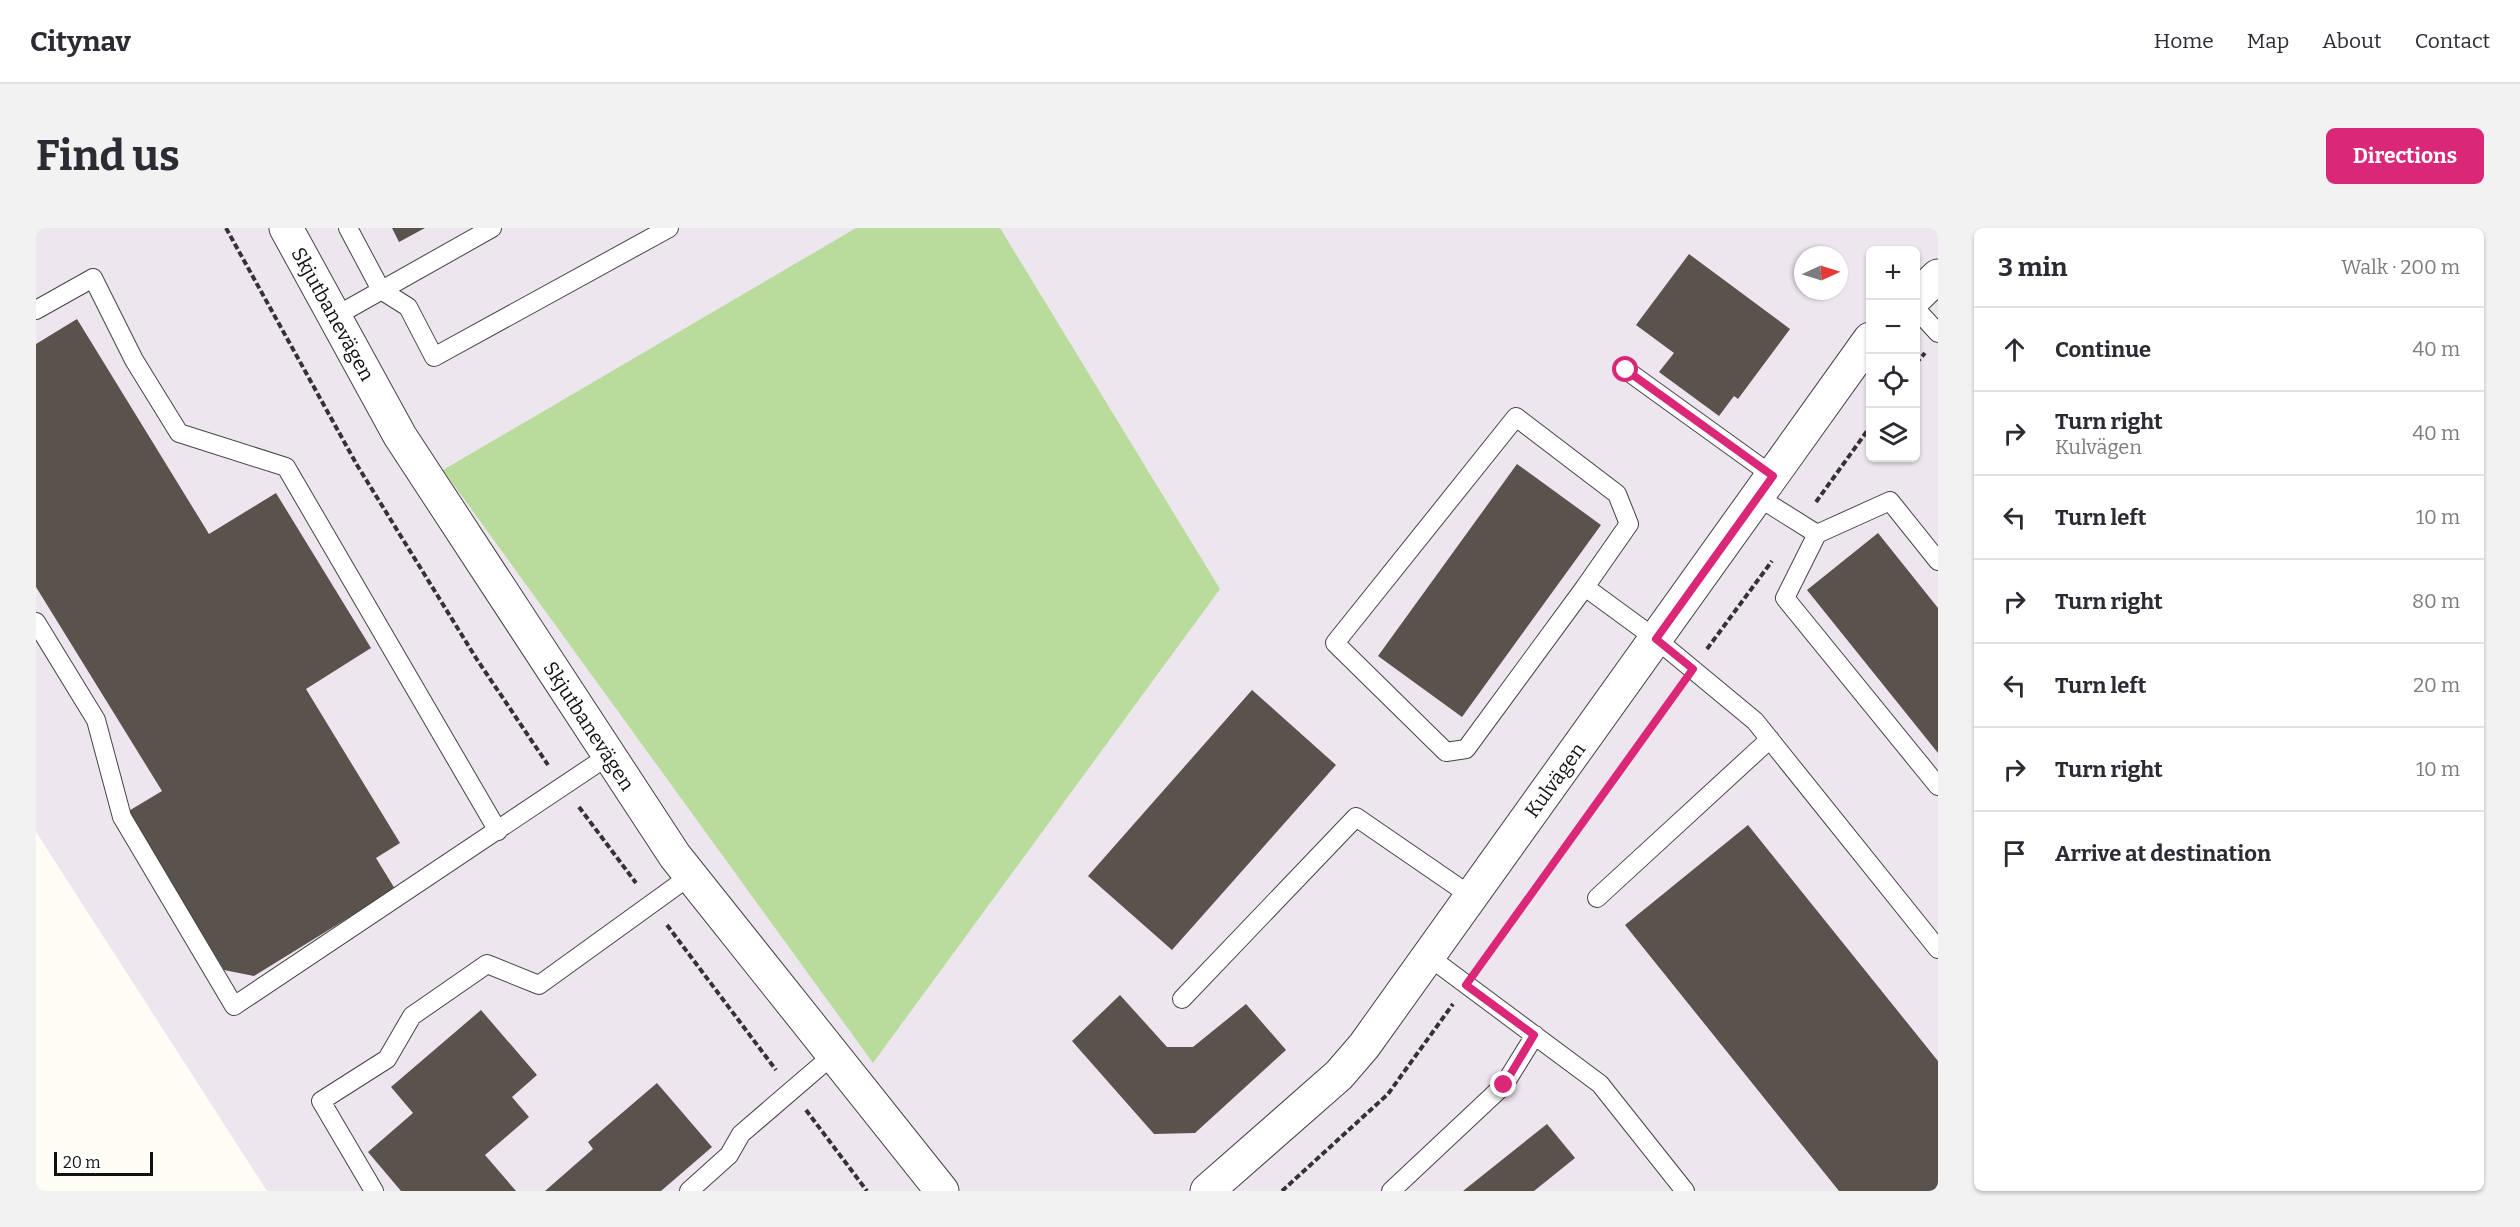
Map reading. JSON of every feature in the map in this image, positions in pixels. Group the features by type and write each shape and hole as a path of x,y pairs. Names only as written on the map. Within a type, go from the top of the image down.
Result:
{"street":[{"name":"Skjutbanevägen","path":"286,228 400,436 690,876 942,1191"},
{"path":"1920,293 1938,276"},
{"name":"Kulvägen","path":"1207,1191 1339,1075 1364,1046 1866,345"}],"lane":[{"path":"348,228 381,290 408,307 434,357 669,228"},
{"path":"334,316 492,228"},
{"path":"36,310 93,278 134,360 179,434 286,467 498,831"},
{"path":"1920,313 1938,333"},
{"path":"1626,370 1765,486 1800,523 1817,534"},
{"path":"1516,417 1617,494 1629,524 1585,587 1466,749 1446,752 1335,643 1516,417"},
{"path":"1938,561 1890,501 1817,534 1785,598 1938,786"},
{"path":"1585,587 1656,639 1755,721 1938,949"},
{"path":"36,622 96,720 122,817 234,1006 609,756"},
{"path":"1597,898 1770,738"},
{"path":"1182,999 1356,816 1471,896"},
{"path":"374,1191 321,1101 387,1059 412,1016 486,964 538,986 690,876"},
{"path":"1428,957 1599,1084 1685,1191"},
{"path":"1391,1191 1504,1085 1534,1035"},
{"path":"689,1191 729,1155 741,1134 833,1055"}],"path":[{"path":"226,228 357,465 476,658 563,786 867,1191"},
{"path":"1282,1191 1388,1094 1866,432"}],"shaded area":[{"path":"36,228 1938,228 1938,1191 267,1191 36,832"}],"green space":[{"path":"856,228 1000,228 1220,589 873,1063 443,470"}],"building":[{"path":"392,228 425,228 399,242"},
{"path":"1689,254 1790,329 1738,399 1734,396 1719,416 1659,372 1674,353 1636,325"},
{"path":"77,319 209,534 276,493 371,648 306,689 400,843 376,858 395,889 254,976 224,970 127,812 162,791 36,587 36,344"},
{"path":"1517,464 1601,525 1462,717 1378,656"},
{"path":"1878,533 1938,608 1938,753 1807,590"},
{"path":"1252,690 1336,765 1172,950 1088,876"},
{"path":"1748,825 1938,1061 1938,1191 1839,1191 1625,925"},
{"path":"1120,995 1167,1047 1193,1047 1246,1004 1286,1050 1195,1133 1154,1134 1072,1041"},
{"path":"481,1010 537,1075 512,1097 529,1117 485,1155 516,1191 401,1191 368,1152 413,1113 391,1087"},
{"path":"657,1083 712,1147 661,1191 545,1191 593,1149 588,1142"},
{"path":"1547,1124 1575,1158 1534,1191 1463,1191"}],"route":[{"path":"1504,1085 1534,1035 1466,985 1693,669 1656,639 1773,476 1626,370"}]}
